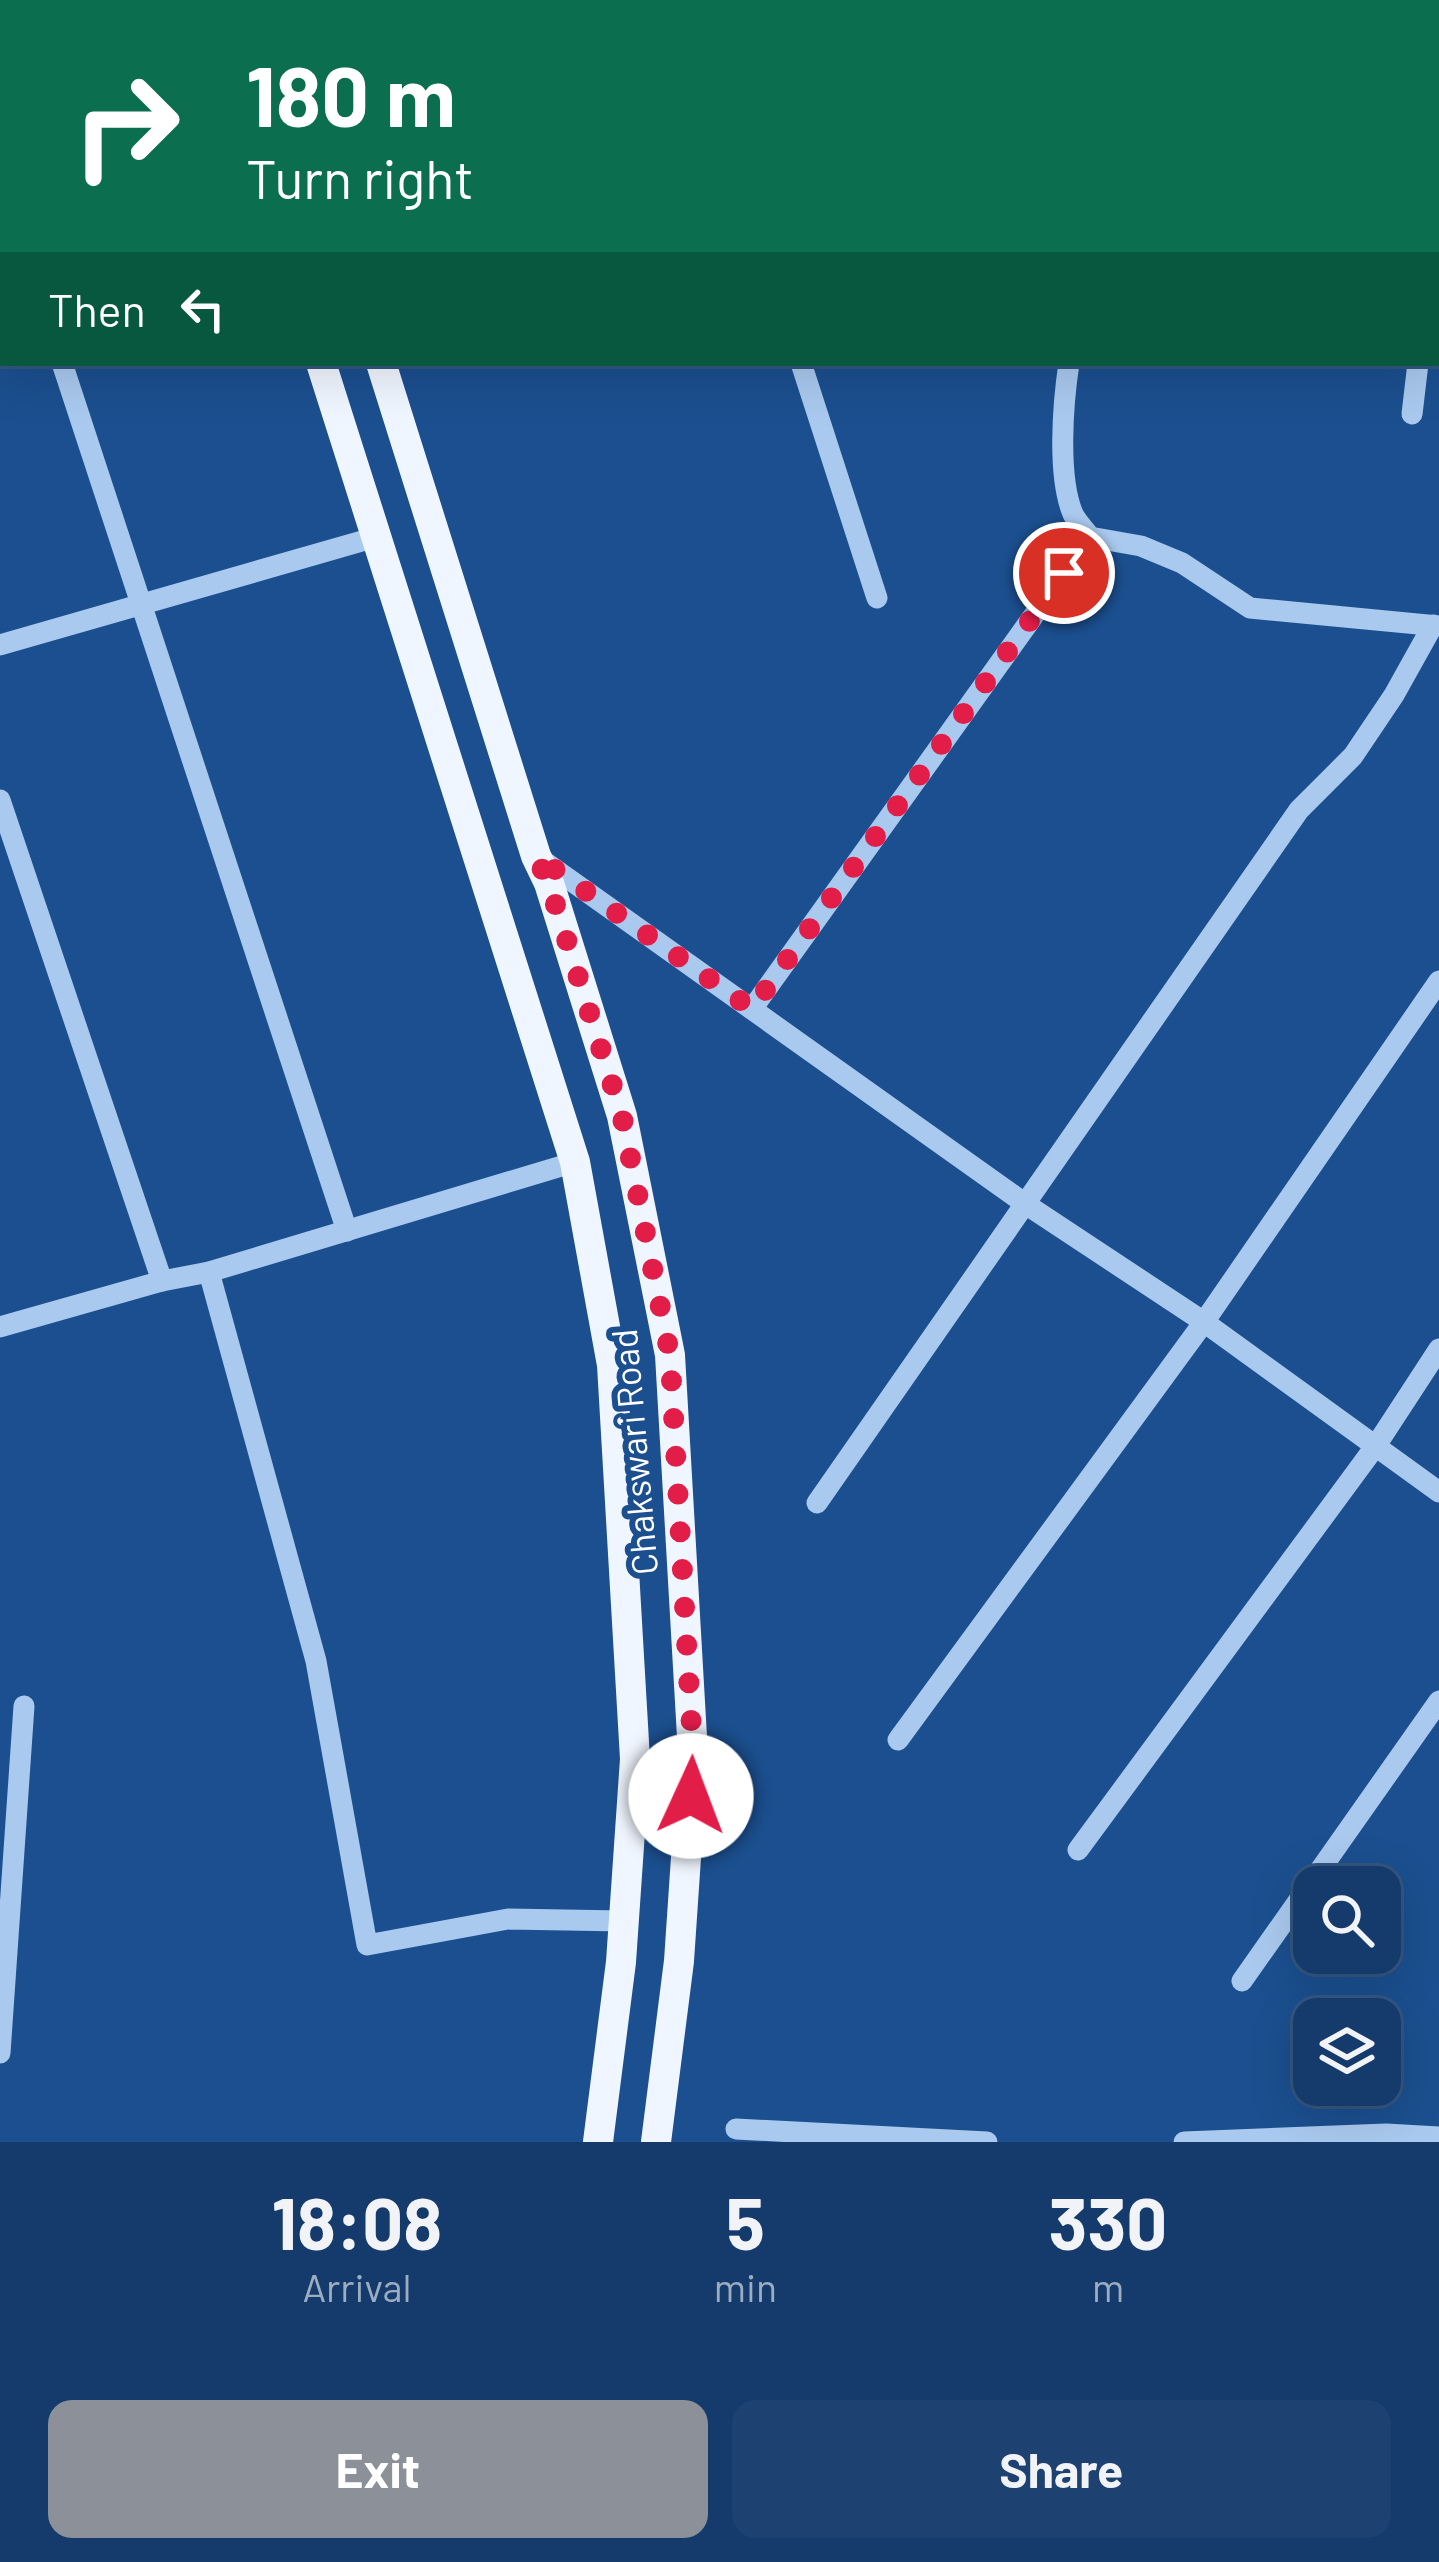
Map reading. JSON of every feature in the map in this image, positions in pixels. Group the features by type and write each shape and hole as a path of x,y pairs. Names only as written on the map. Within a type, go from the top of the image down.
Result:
{"main road":[{"name":"Chakswari Road","path":"322,366 575,1162 614,1388 635,1759 623,1921 598,2142"},
{"name":"Chakswari Road","path":"381,366 622,1116 670,1355 693,1754 679,1961 656,2142"}],"street":[{"path":"63,366 346,1231"},
{"path":"802,366 877,598"},
{"path":"817,1503 1298,810 1353,756 1436,625 1250,608 1182,563 1141,546 1090,537 1073,515 1065,468 1069,366"},
{"path":"1412,414 1418,366"},
{"path":"0,645 376,537"},
{"path":"752,1009 1090,537"},
{"path":"0,800 162,1281"},
{"path":"536,856 1028,1204 1204,1322 1439,1492"},
{"path":"898,1739 1204,1322 1439,981"},
{"path":"0,1327 209,1272 575,1162"},
{"path":"209,1272 316,1661 367,1945 508,1919 623,1921"},
{"path":"1078,1850 1377,1444 1439,1349"},
{"path":"1242,1981 1439,1701"},
{"path":"0,2053 24,1706"},
{"path":"736,2129 987,2142"},
{"path":"1184,2142 1386,2134 1439,2137"}],"route":[{"path":"691,1796 693,1754 670,1355 622,1116 536,856 752,1009 1064,573"}]}
